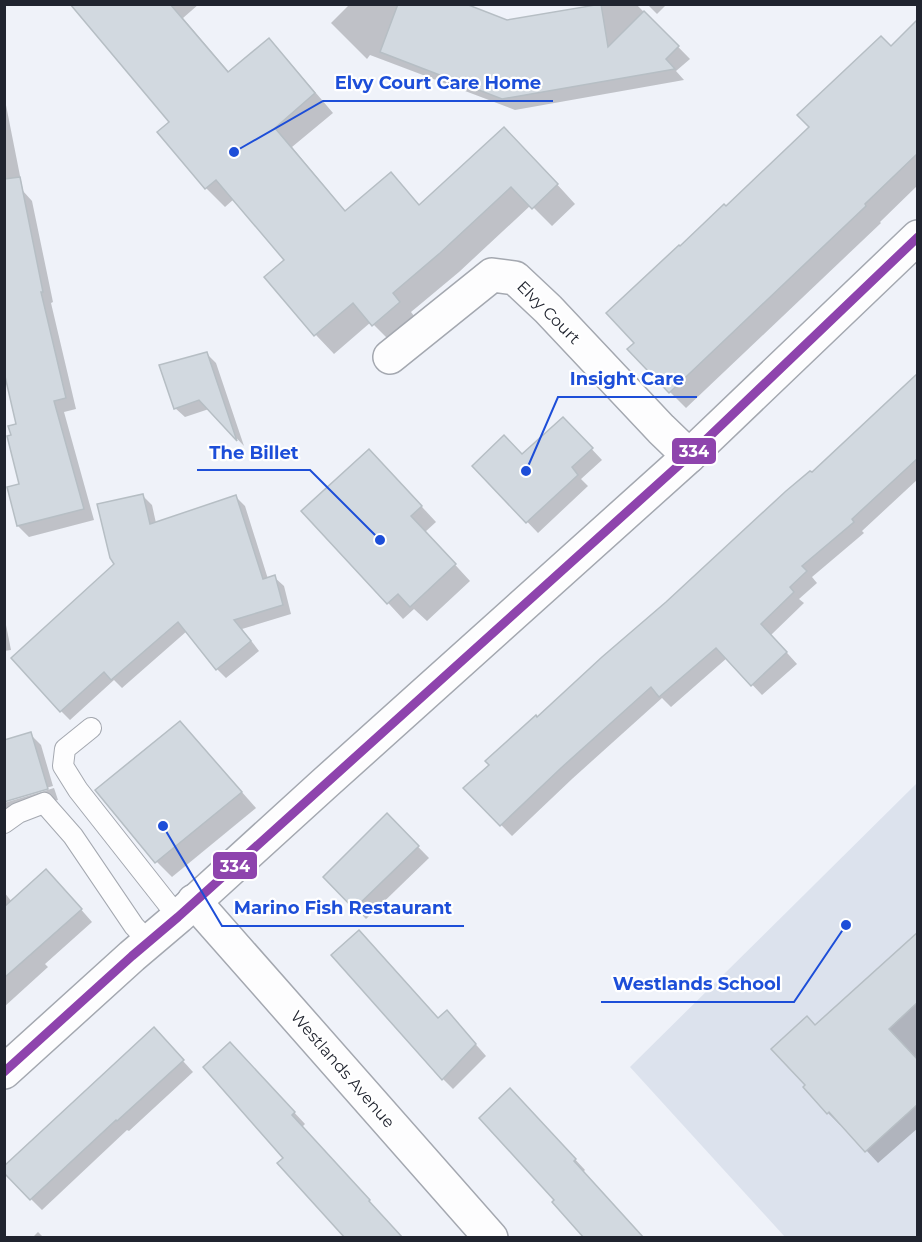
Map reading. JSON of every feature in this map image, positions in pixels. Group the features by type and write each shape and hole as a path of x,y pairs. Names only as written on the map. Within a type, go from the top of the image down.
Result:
{"main road":[{"path":"4,1072 689,456 918,237"},
{"name":"Elvy Court","path":"390,357 492,275 515,278 548,309 689,456"},
{"name":"Westlands Avenue","path":"186,909 491,1238"}],"lane":[{"path":"91,728 66,749 63,766 78,790 186,909"},
{"path":"4,823 18,813 44,803 73,836 134,926 148,941"}],"shaded area":[{"path":"917,783 917,1237 785,1237 630,1067"}],"building":[{"path":"70,4 170,4 228,72 269,38 315,93 275,128 345,211 391,172 419,205 504,127 558,184 532,209 511,187 393,293 400,302 372,326 353,303 314,336 264,277 284,260 216,180 205,189 157,132 169,122"},
{"path":"398,4 466,4 507,20 601,4 608,47 644,11 679,46 666,59 675,69 502,99 380,52"},
{"path":"918,19 918,153 865,204 866,206 669,393 627,349 634,343 606,313 724,204 726,206 809,127 797,115 881,36 891,46"},
{"path":"20,177 43,292 41,292 66,398 54,401 84,509 17,526 7,487 19,484 7,436 11,435 8,426 16,424 4,372 4,179"},
{"path":"207,352 237,441 199,400 174,409 159,365"},
{"path":"918,373 918,458 852,519 854,522 802,566 807,571 790,587 794,592 761,624 787,652 751,686 716,648 659,697 651,687 500,826 463,788 489,765 485,761 666,602 786,491 810,471 812,472"},
{"path":"563,417 593,448 572,467 578,475 526,523 472,466 504,435 522,454"},
{"path":"369,449 422,506 411,516 456,564 410,607 398,594 387,604 301,511"},
{"path":"143,494 150,524 236,495 263,579 275,575 283,605 234,620 251,641 216,670 178,622 111,680 104,672 60,712 11,658 114,564 110,558 97,504"},
{"path":"180,721 242,792 155,863 95,790"},
{"path":"31,732 48,789 4,802 4,740"},
{"path":"387,813 419,846 354,909 323,877"},
{"path":"46,869 82,909 4,978 4,907"},
{"path":"359,930 438,1018 447,1010 476,1044 442,1080 331,955"},
{"path":"918,932 918,1002 889,1029 918,1060 918,1104 865,1152 829,1112 827,1114 803,1087 805,1085 771,1049 807,1016 815,1025"},
{"path":"154,1027 184,1060 30,1200 4,1173 4,1166"},
{"path":"230,1042 295,1112 292,1115 403,1238 345,1238 277,1163 283,1158 203,1067"},
{"path":"510,1088 576,1159 574,1161 644,1238 584,1238 552,1202 554,1200 479,1118"}],"transit line":[{"name":"334","path":"4,1072 689,456 918,237"}],"place":[{"name":"Elvy Court Care Home","path":"234,152"},
{"name":"Insight Care","path":"526,471"},
{"name":"The Billet","path":"380,540"},
{"name":"Marino Fish Restaurant","path":"163,826"},
{"name":"Westlands School","path":"846,925"}]}
